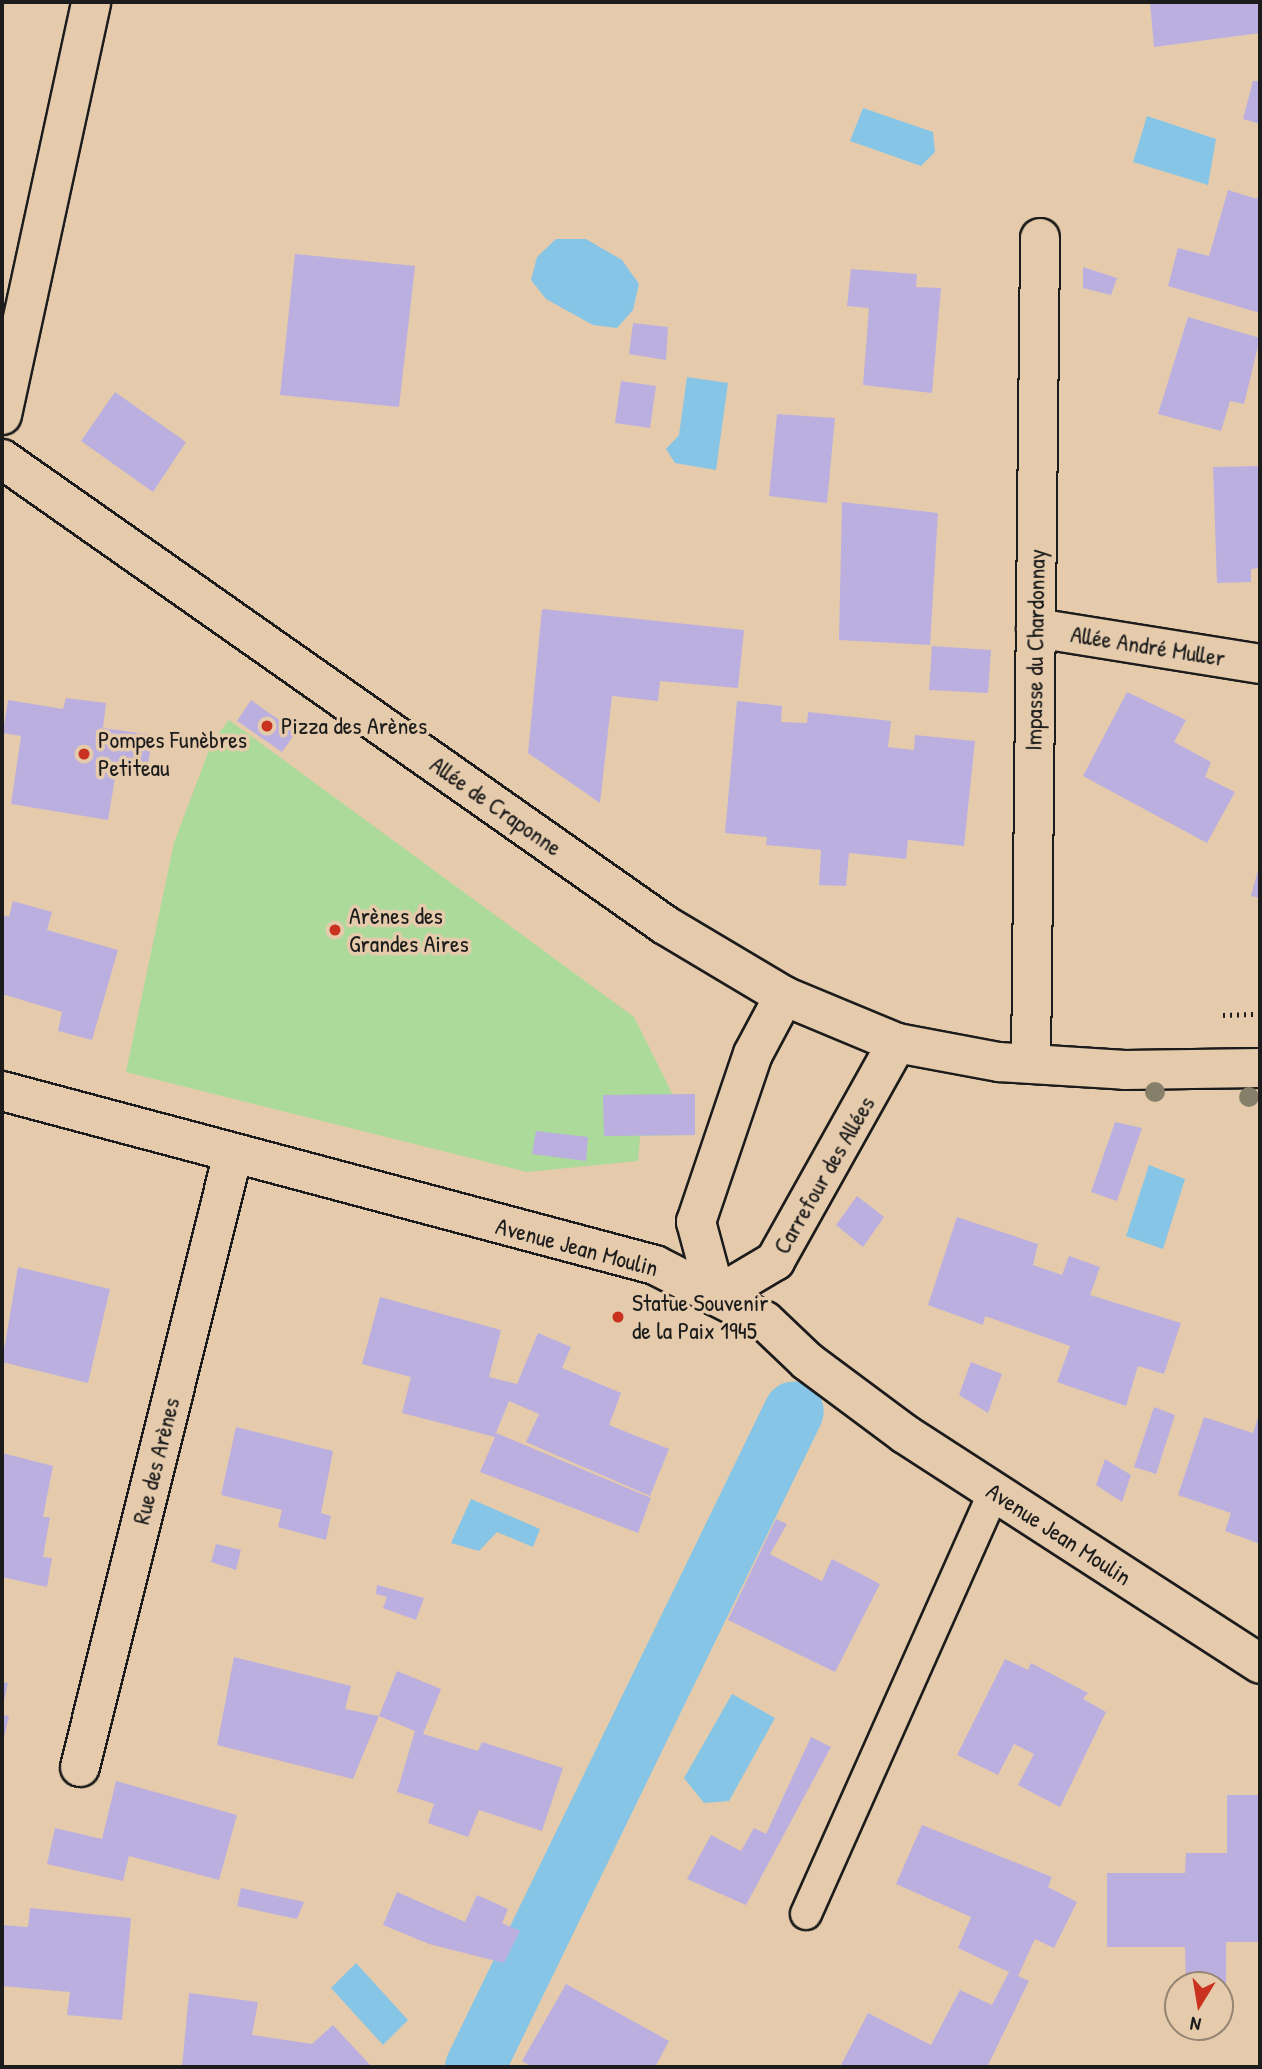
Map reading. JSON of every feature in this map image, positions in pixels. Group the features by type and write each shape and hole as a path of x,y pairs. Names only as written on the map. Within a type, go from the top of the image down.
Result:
{"street":[{"path":"2,415 91,2"},
{"name":"Impasse du Chardonnay","path":"1031,1063 1040,238"},
{"name":"Allée de Craponne","path":"2,459 666,925 784,996 897,1043 1031,1063 1125,1070 1260,1068"},
{"name":"Allée André Muller","path":"1036,628 1260,664"},
{"path":"716,1296 696,1222 754,1054 784,996"},
{"name":"Carrefour des Allées","path":"716,1296 775,1261 897,1043"},
{"name":"Avenue Jean Moulin","path":"2,1091 655,1265 765,1321 818,1370 995,1491 1260,1664"},
{"name":"Rue des Arènes","path":"80,1767 233,1154"}],"lane":[{"path":"806,1914 995,1491"}],"green space":[{"name":"Arènes des Grandes Aires","path":"229,720 634,1017 673,1095 695,1094 695,1135 640,1136 638,1161 527,1172 126,1072 174,843 212,742"}],"water":[{"path":"863,108 933,132 935,152 921,166 850,141"},
{"path":"1147,116 1216,139 1208,185 1133,162"},
{"path":"556,239 586,239 622,260 639,284 633,310 617,328 593,325 546,299 531,280 537,257"},
{"path":"687,377 728,383 716,470 675,463 666,449 679,435"},
{"path":"1149,1165 1185,1179 1163,1249 1126,1236"},
{"path":"471,1499 540,1529 533,1547 497,1532 479,1551 451,1543"},
{"path":"732,1694 775,1718 729,1801 704,1803 684,1778"},
{"path":"356,1963 408,2020 383,2045 331,1988"}],"building":[{"path":"1150,2 1260,2 1260,33 1154,47"},
{"path":"1253,81 1260,81 1260,124 1243,119"},
{"path":"1228,190 1257,199 1260,190 1260,313 1168,286 1178,248 1209,256"},
{"path":"295,254 415,266 399,407 280,395"},
{"path":"1083,267 1117,278 1111,295 1083,288"},
{"path":"851,269 917,274 916,287 941,288 932,393 863,385 869,308 847,306"},
{"path":"1188,317 1260,338 1244,404 1230,401 1221,431 1158,414"},
{"path":"633,323 668,327 666,360 629,354"},
{"path":"621,381 656,386 650,428 615,423"},
{"path":"115,392 186,442 153,492 81,441"},
{"path":"777,414 835,418 827,503 769,496"},
{"path":"1260,466 1260,568 1251,569 1251,582 1217,583 1213,467"},
{"path":"842,502 938,513 930,645 839,640"},
{"path":"542,609 744,630 738,688 660,681 658,701 612,696 600,803 528,753"},
{"path":"932,646 991,650 988,693 929,690"},
{"path":"1127,692 1186,720 1174,742 1211,762 1205,777 1235,792 1207,843 1083,776"},
{"name":"Pompes Funèbres Petiteau","path":"66,698 106,703 103,728 153,735 146,775 116,772 108,820 11,804 21,736 3,733 8,700 63,709"},
{"name":"Pizza des Arènes","path":"251,700 296,732 282,752 237,721"},
{"path":"737,701 782,706 781,722 807,723 808,712 891,721 888,747 914,750 915,735 975,741 964,846 908,840 906,859 849,853 846,886 819,885 821,850 766,845 767,837 725,833"},
{"path":"1260,870 1260,898 1251,896"},
{"path":"13,901 52,912 47,930 118,950 92,1040 58,1031 62,1012 2,994 2,915 9,917"},
{"path":"695,1094 695,1135 604,1136 603,1095"},
{"path":"1115,1122 1142,1128 1117,1201 1091,1192"},
{"path":"536,1131 588,1137 586,1161 532,1154"},
{"path":"857,1196 884,1217 863,1247 836,1225"},
{"path":"957,1217 1038,1244 1033,1265 1062,1275 1069,1256 1100,1267 1090,1295 1181,1323 1164,1374 1138,1366 1126,1406 1057,1382 1070,1346 985,1316 983,1325 928,1305"},
{"path":"18,1267 110,1289 88,1383 2,1362"},
{"path":"380,1297 501,1330 489,1377 517,1384 538,1333 571,1347 562,1368 621,1393 609,1425 669,1449 650,1496 526,1442 539,1414 509,1401 496,1433 651,1498 638,1533 480,1472 495,1437 402,1413 411,1377 362,1364"},
{"path":"971,1362 1002,1374 988,1413 959,1395"},
{"path":"1154,1407 1175,1415 1156,1474 1134,1467"},
{"path":"1260,1412 1260,1544 1225,1531 1231,1513 1178,1495 1204,1417 1253,1433"},
{"path":"236,1427 333,1451 321,1513 331,1516 326,1540 278,1527 282,1510 221,1495"},
{"path":"2,1453 53,1466 43,1517 50,1517 43,1557 52,1558 47,1587 2,1577"},
{"path":"1105,1459 1131,1475 1122,1502 1096,1485"},
{"path":"776,1519 787,1524 770,1554 822,1581 832,1559 880,1584 835,1672 728,1620"},
{"path":"216,1544 241,1550 236,1570 211,1562"},
{"path":"377,1585 424,1598 416,1620 383,1608 387,1597 376,1594"},
{"path":"234,1657 351,1686 345,1709 379,1716 353,1779 217,1745"},
{"path":"1005,1659 1028,1670 1031,1663 1088,1693 1083,1699 1106,1712 1060,1807 1018,1785 1034,1754 1014,1744 998,1775 957,1755"},
{"path":"397,1671 441,1689 423,1734 478,1751 482,1742 563,1768 542,1831 479,1810 468,1837 428,1823 434,1804 397,1792 415,1731 379,1716"},
{"path":"2,1682 8,1683 3,1705 2,1705"},
{"path":"2,1715 9,1716 3,1742 2,1742"},
{"path":"811,1737 831,1747 746,1905 687,1879 711,1835 741,1851 754,1828 766,1834"},
{"path":"116,1781 237,1815 219,1880 129,1856 123,1881 47,1864 55,1828 102,1839"},
{"path":"1227,1795 1260,1795 1260,1942 1226,1942 1226,1971 1186,1971 1185,1947 1107,1947 1107,1873 1185,1873 1186,1853 1227,1853"},
{"path":"922,1825 1052,1877 1048,1887 1077,1902 1054,1948 1035,1939 1018,1976 1029,1981 987,2067 840,2067 868,2013 931,2045 960,1990 992,2005 1009,1972 958,1948 971,1917 896,1884"},
{"path":"241,1888 304,1902 297,1919 237,1906"},
{"path":"397,1892 465,1922 477,1895 508,1909 502,1923 520,1931 504,1963 429,1944 383,1925"},
{"path":"30,1908 131,1918 122,2020 67,2015 70,1992 2,1986 2,1925 28,1927"},
{"path":"566,1984 669,2041 655,2067 532,2067 522,2061"},
{"path":"189,1993 258,2002 252,2035 312,2044 333,2025 372,2067 182,2067"}],"waterway":[{"path":"475,2067 794,1411"}],"place":[{"name":"Pizza des Arènes","path":"267,726"},
{"name":"Pompes Funèbres Petiteau","path":"84,754"},
{"name":"Arènes des Grandes Aires","path":"335,930"},
{"name":"Statue Souvenir de la Paix 1945","path":"618,1317"}]}
